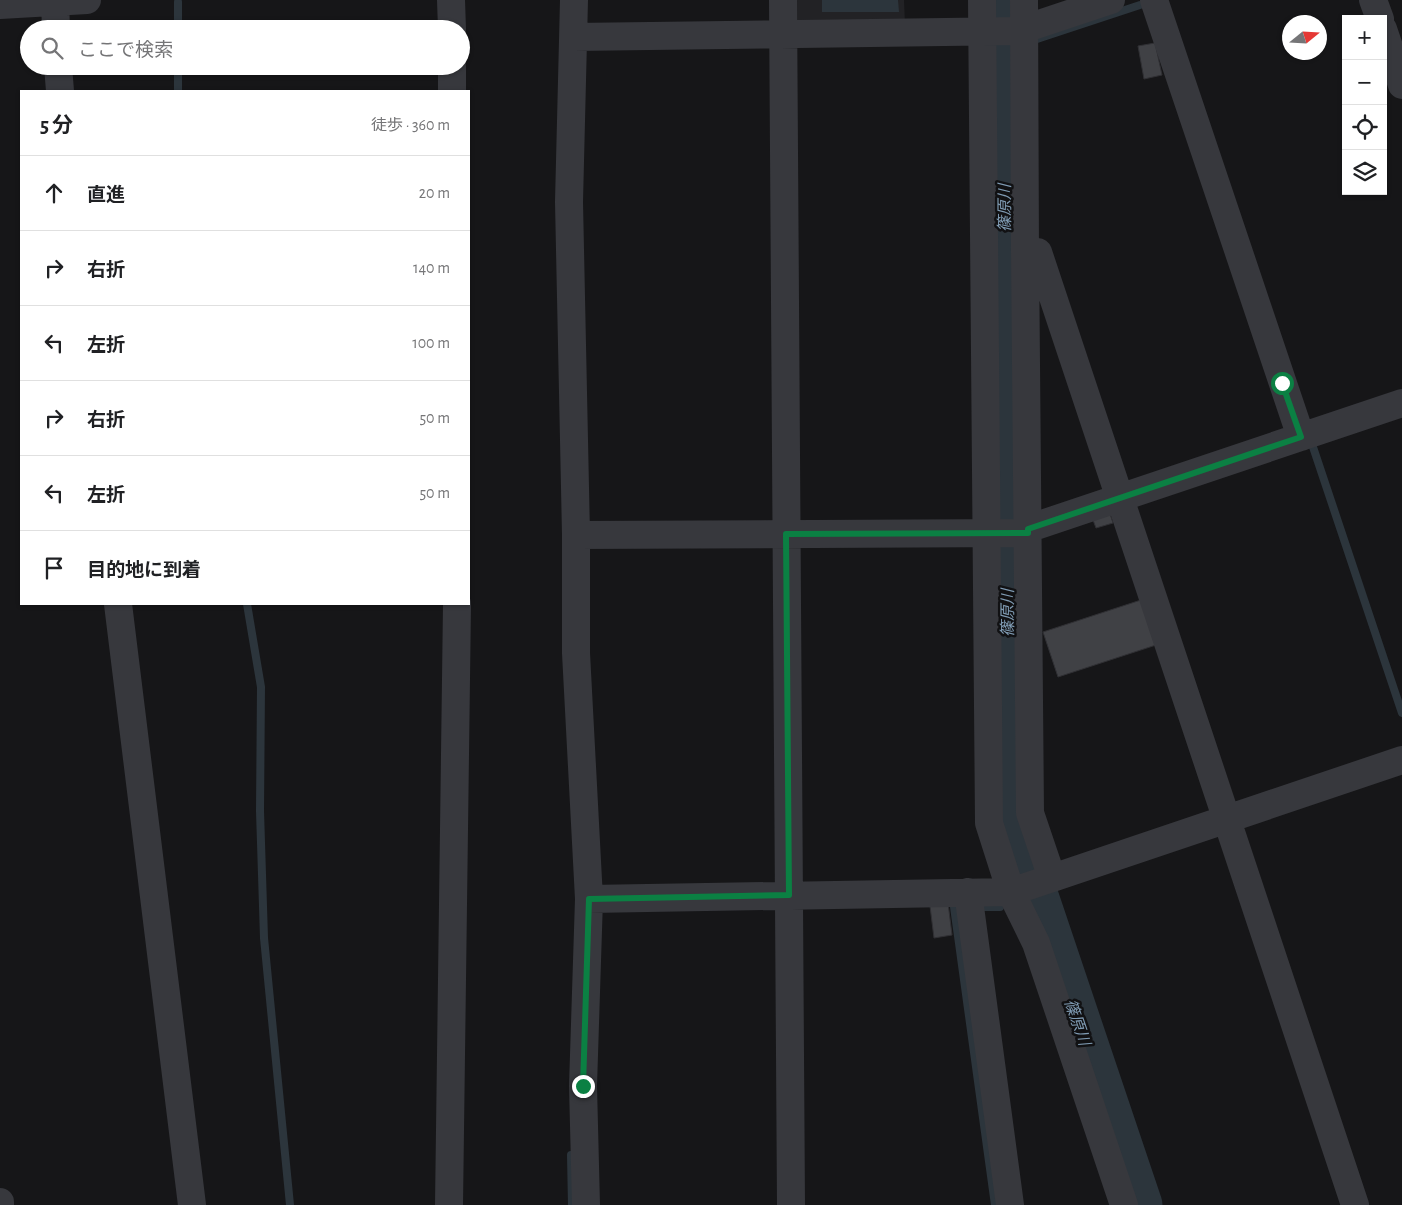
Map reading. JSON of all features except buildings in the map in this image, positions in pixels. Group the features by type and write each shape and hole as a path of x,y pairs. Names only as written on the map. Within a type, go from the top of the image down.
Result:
{"street":[{"path":"0,5 87,0"},
{"path":"451,0 452,20"},
{"path":"574,0 569,202 576,535 576,653 589,899 583,1086 586,1205"},
{"path":"783,0 791,1205"},
{"path":"982,0 1007,31 1025,252 1011,532 989,823 1032,885"},
{"path":"1024,0 1007,31 1011,532 1030,813 1036,943 1124,1205"},
{"path":"574,37 1007,31 1111,0"},
{"path":"1154,0 1301,437"},
{"path":"1374,0 1379,15"},
{"path":"55,1 56,20"},
{"path":"1387,41 1402,85"},
{"path":"59,75 60,90"},
{"path":"452,75 452,90"},
{"path":"1025,252 1038,252 1355,1205"},
{"path":"576,535 1011,532 1120,498 1402,403"},
{"path":"118,605 192,1205"},
{"path":"449,1205 457,605"},
{"path":"589,899 968,892 1032,885 1402,760"},
{"path":"968,892 1010,1205"}],"shaded area":[{"path":"792,0 904,0 905,24 798,26"},
{"path":"822,0 898,0 899,12 822,12"}],"waterway":[{"name":"篠原川","path":"1003,0 1009,816 1140,1205"},
{"path":"178,2 178,20"},
{"path":"1037,39 1140,5"},
{"path":"1003,51 1016,46"},
{"path":"178,75 178,90"},
{"path":"1312,444 1402,713"},
{"path":"247,605 261,687 260,811 264,938 290,1205"},
{"path":"958,907 954,907 995,1205"},
{"path":"981,907 1000,907"},
{"path":"571,1155 572,1205"}],"route":[{"path":"583,1086 589,899 789,895 786,534 1028,533 1028,529 1301,437 1282,383"}]}
